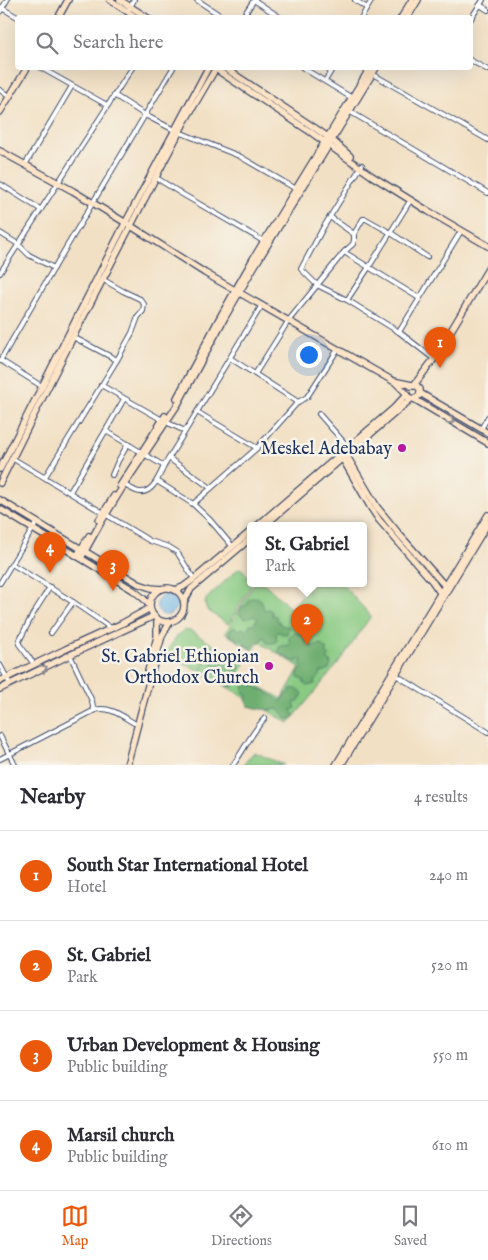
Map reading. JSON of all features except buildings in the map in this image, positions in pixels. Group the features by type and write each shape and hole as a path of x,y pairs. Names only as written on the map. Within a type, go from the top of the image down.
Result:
{"street":[{"path":"7,0 1,9 15,16"},
{"path":"60,15 68,0"},
{"path":"110,0 142,15"},
{"path":"120,0 134,15"},
{"path":"129,9 134,0"},
{"path":"197,0 220,15"},
{"path":"244,15 254,0 276,15"},
{"path":"355,0 367,8"},
{"path":"363,15 372,0"},
{"path":"403,15 412,0"},
{"path":"409,15 418,0"},
{"path":"473,16 482,0"},
{"path":"480,5 488,10"},
{"path":"473,62 488,70"},
{"path":"0,112 26,70"},
{"path":"44,70 107,105"},
{"path":"0,273 131,70"},
{"path":"45,388 0,361 172,70"},
{"path":"101,278 121,231 133,215 207,70"},
{"path":"177,131 214,70"},
{"path":"218,70 267,99"},
{"path":"228,70 328,141 361,167 410,200 488,246"},
{"path":"309,70 354,100"},
{"path":"325,81 332,70"},
{"path":"328,141 349,111 369,70"},
{"path":"372,70 488,140"},
{"path":"25,165 72,86"},
{"path":"0,90 10,96"},
{"path":"114,96 145,115 177,131 239,156 299,190"},
{"path":"79,557 105,513 192,378 266,242 354,100"},
{"path":"349,111 488,193"},
{"path":"0,151 118,218 205,272 393,381 410,396 488,442"},
{"path":"361,167 330,217 301,270 317,285 347,300 399,332 434,359"},
{"path":"361,167 488,242"},
{"path":"153,176 266,242"},
{"path":"0,184 40,209"},
{"path":"347,300 410,200"},
{"path":"118,218 133,215"},
{"path":"133,215 139,231"},
{"path":"330,217 354,234"},
{"path":"118,218 121,231"},
{"path":"255,374 289,320 344,252 353,244 354,234 362,220 365,219 390,233 427,258"},
{"path":"0,482 10,457 71,336 101,278 126,236 128,224"},
{"path":"126,236 139,231"},
{"path":"399,332 460,231"},
{"path":"0,233 18,244 29,255 54,268"},
{"path":"344,252 419,298"},
{"path":"268,522 394,408 410,396 419,396 416,388 424,373 488,269"},
{"path":"45,477 117,360 132,333 138,317 143,311 144,304 140,299 101,278"},
{"path":"124,485 141,492 151,488 157,481 164,466 262,305"},
{"path":"71,336 117,360"},
{"path":"193,504 257,448 298,402 307,397 338,349"},
{"path":"230,358 298,402"},
{"path":"393,381 416,388 488,433"},
{"path":"101,385 185,431"},
{"path":"410,396 408,388 416,388"},
{"path":"70,492 124,399"},
{"path":"197,412 257,448"},
{"path":"320,414 377,507 398,534 446,588"},
{"path":"481,429 488,417"},
{"path":"106,431 164,466"},
{"path":"112,475 128,444"},
{"path":"105,513 143,453"},
{"path":"261,522 344,453"},
{"path":"344,453 371,508 379,520 442,595"},
{"path":"10,457 150,542 169,547 176,552 194,579"},
{"path":"0,469 10,457"},
{"path":"170,459 211,488"},
{"path":"157,481 193,504 210,520 233,547"},
{"path":"0,500 139,584 151,588 175,590 181,595 184,602 184,609 181,615 170,622 164,622 156,618 70,655 0,689"},
{"path":"0,509 133,590 150,607 156,618 157,637 134,723 128,764"},
{"path":"446,588 450,576 488,515"},
{"path":"0,583 37,522"},
{"path":"350,765 342,764 446,588 488,523"},
{"path":"175,590 194,579 247,535"},
{"path":"184,602 191,590 247,541"},
{"path":"12,564 111,628"},
{"path":"434,574 443,578 450,576"},
{"path":"34,664 19,644 19,641 50,587"},
{"path":"0,681 139,614 150,607 152,597 162,589"},
{"path":"336,765 442,595"},
{"path":"139,614 144,606 142,598"},
{"path":"51,633 72,602"},
{"path":"128,764 162,636 170,622"},
{"path":"66,649 95,710"},
{"path":"0,665 10,684"},
{"path":"396,675 488,732"},
{"path":"92,701 101,709"},
{"path":"0,759 95,710 110,710 134,723"},
{"path":"233,765 264,718"},
{"path":"0,736 15,765"}],"green space":[{"path":"239,568 247,575 247,587 250,587 228,624 207,610 206,599"},
{"path":"252,587 268,587 291,609 309,587 345,587 371,616 341,660 289,723 201,672 216,647 245,664 239,675 282,699 300,667 259,642 253,651 225,633"},
{"path":"257,597 262,601 264,610 272,611 272,615 276,616 276,620 280,624 289,627 287,634 278,632 276,634 277,641 274,643 267,643 263,637 261,641 254,643 252,648 247,646 242,639 239,640 229,635 229,632 233,627 239,630 242,628 247,630 250,624 254,624 258,620 258,618 253,616 246,619 239,613 247,605 249,599"},
{"path":"184,630 191,631 215,646 200,671 164,655 178,635"},
{"path":"294,633 303,637 311,644 311,647 320,644 327,650 326,653 329,657 327,659 331,665 327,670 321,672 317,680 314,681 315,684 307,686 304,684 304,680 298,677 298,673 303,667 300,664 302,660 298,659 297,662 279,653 280,646 290,645 289,638"},
{"path":"218,651 226,655 228,659 237,660 240,669 234,673 235,676 267,692 279,701 282,701 286,694 289,694 291,689 301,691 303,694 298,702 294,703 296,708 291,710 294,715 292,719 287,719 277,709 260,709 248,706 247,695 243,692 244,687 238,681 234,686 228,687 220,679 221,676 217,675 216,671 213,671 211,666 214,663 212,659"},
{"path":"254,752 284,765 243,765"}],"water":[{"path":"165,595 172,596 177,604 172,613 162,615 156,605 159,599"}],"place":[{"name":"South Star International Hotel","path":"440,368"},
{"name":"Meskel Adebabay","path":"402,448"},
{"name":"Marsil church","path":"50,573"},
{"name":"Urban Development & Housing","path":"113,591"},
{"name":"St. Gabriel","path":"307,645"},
{"name":"St. Gabriel Ethiopian Orthodox Church","path":"269,666"}]}
